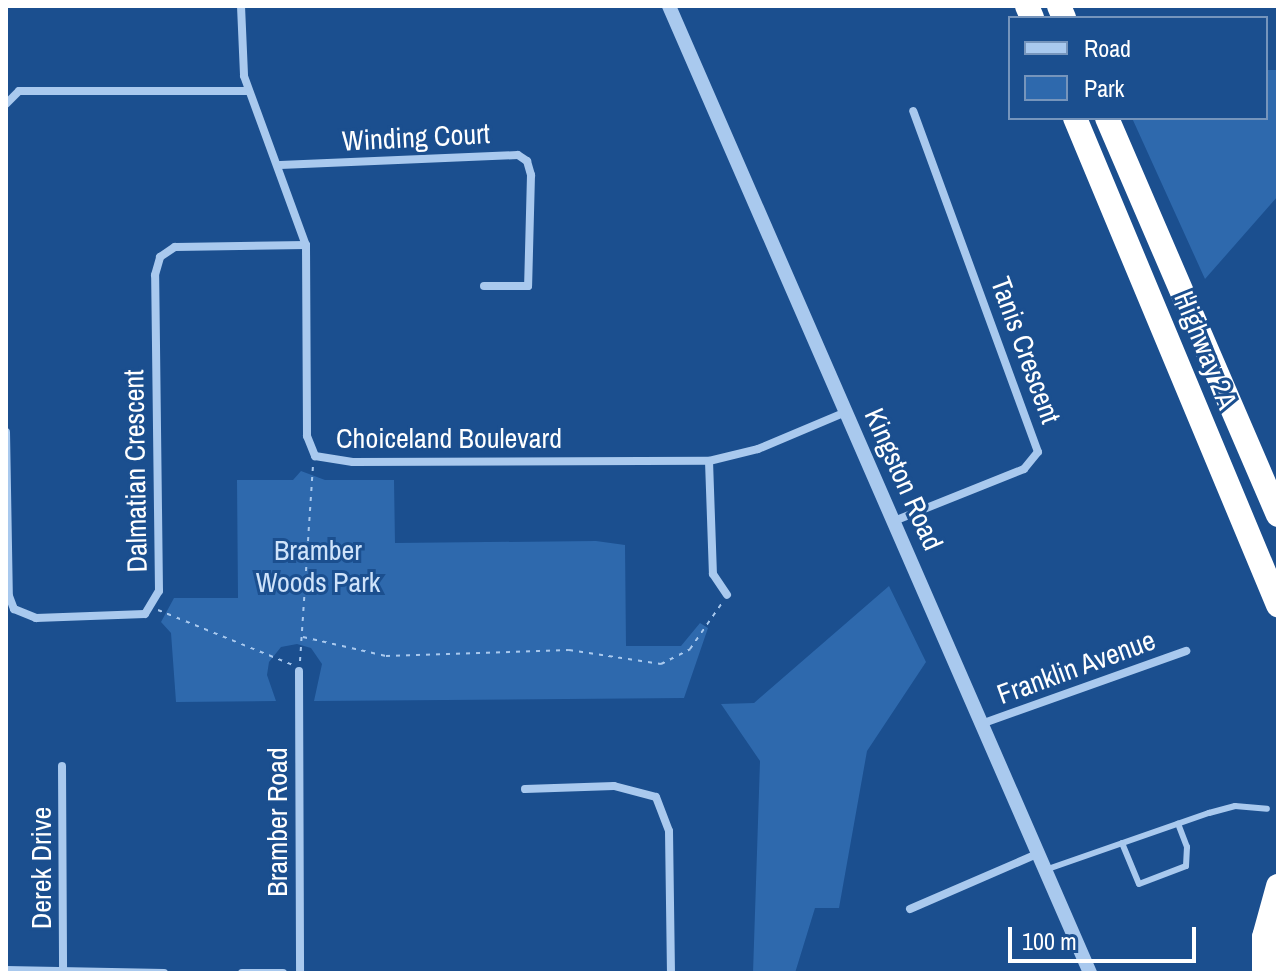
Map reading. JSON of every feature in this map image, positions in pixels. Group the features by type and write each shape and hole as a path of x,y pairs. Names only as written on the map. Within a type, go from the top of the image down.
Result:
{"highway":[{"name":"Highway 2A","path":"1076,120 1278,605"},
{"name":"Highway 2A","path":"1108,120 1278,515"},
{"path":"1264,973 1264,937 1278,886"},
{"path":"1276,973 1278,930"}],"street":[{"name":"Choiceland Boulevard","path":"241,6 248,91 280,165 306,245 307,436 315,456 353,462 709,461 758,449 846,412"},
{"name":"Kingston Road","path":"669,6 1090,973"},
{"path":"6,104 19,91 248,91"},
{"name":"Tanis Crescent","path":"894,521 1024,469 1038,452 913,111"},
{"name":"Winding Court","path":"280,165 518,155 527,161 531,175 528,286 484,286"},
{"name":"Dalmatian Crescent","path":"6,432 9,596 14,609 36,618 145,614 159,591 155,275 160,257 175,247 306,245"},
{"path":"709,461 713,574 727,595"},
{"name":"Franklin Avenue","path":"981,724 1186,651"},
{"name":"Bramber Road","path":"299,671 300,973"},
{"name":"Derek Drive","path":"62,766 63,971"},
{"path":"525,789 614,786 656,797 669,831 671,973"},
{"path":"910,909 1037,854"},
{"path":"6,970 164,973"},
{"path":"242,973 283,973"}],"lane":[{"path":"1044,871 1235,806 1267,809"},
{"path":"1122,843 1139,884 1186,866 1187,847 1178,824"}],"path":[{"path":"299,671 303,637 306,512 315,456"},
{"path":"303,637 386,656 569,650 661,664 690,649 727,595"},
{"path":"167,613 290,662 299,671"}],"green space":[{"path":"1268,70 1278,70 1278,196 1205,279 1133,120 1268,120"},
{"name":"Bramber Woods Park","path":"301,471 325,480 394,480 395,543 596,541 625,545 626,646 681,646 700,623 708,628 684,698 314,701 322,664 311,648 297,644 281,647 269,662 267,675 276,701 176,702 171,633 161,622 174,598 238,598 237,480 293,480"},
{"path":"889,586 926,662 867,751 839,908 815,908 795,973 753,973 760,761 721,704 754,703"}]}
